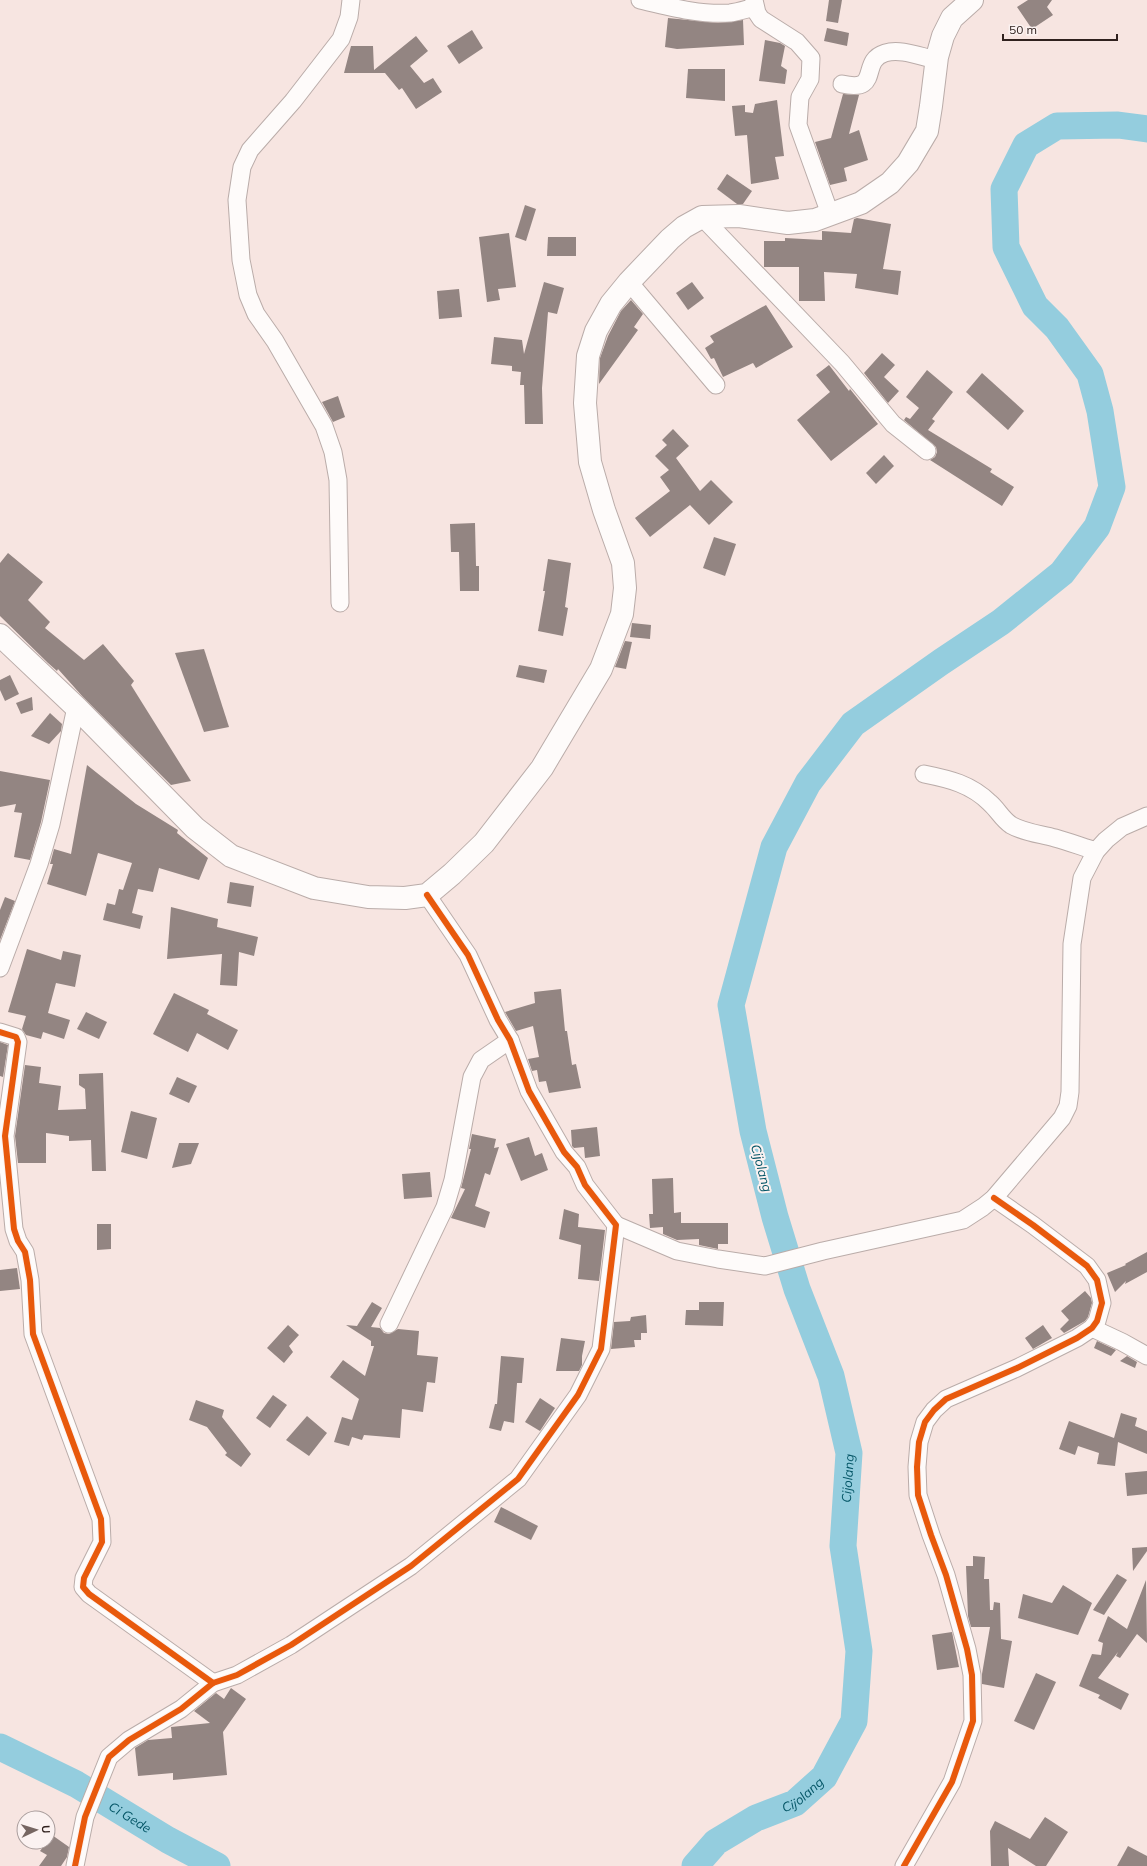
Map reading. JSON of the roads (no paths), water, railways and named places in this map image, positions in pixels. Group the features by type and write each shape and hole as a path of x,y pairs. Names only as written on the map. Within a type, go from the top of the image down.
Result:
{"highway":[{"path":"0,635 76,707 195,828 231,856 314,888 368,897 405,898 426,896 452,874 484,843 542,768 600,670 622,614 625,588 623,563 604,510 590,462 585,403 588,356 596,331 611,304 628,282 670,239 684,227 704,217 739,216 788,223 815,220 861,203 890,183 908,163 926,131 931,106 936,60 943,36 952,18 972,0"}],"street":[{"path":"340,603 338,480 333,452 320,420 275,340 256,314 248,296 241,260 237,200 242,167 250,150 293,101 341,39 349,17 351,0"},
{"path":"640,0 672,8 732,13 754,3 761,20 797,42 811,58 810,79 800,97 798,125 830,214"},
{"path":"842,84 854,86 862,85 866,81 875,60 879,55 886,52 899,52 936,60"},
{"path":"704,217 842,363 894,424 927,451"},
{"path":"628,282 716,385"},
{"path":"0,968 39,864 52,824 76,707"},
{"path":"924,774 954,781 975,790 991,804 1000,816 1024,831 1057,838 1096,851"},
{"path":"426,896 468,955 498,1020 510,1040 529,1091 564,1152 577,1166 585,1185 616,1225 677,1251 765,1266 823,1251 963,1220 994,1198 1062,1118 1068,1106 1070,1092 1072,944 1082,878 1096,851 1106,840 1122,827 1147,816"},
{"path":"0,1032 16,1037 18,1042 5,1136 14,1229 18,1241 25,1252 30,1280 33,1334 101,1519 102,1542 84,1578 83,1587 89,1594 213,1683"},
{"path":"389,1324 444,1207 453,1180 472,1077 481,1060 510,1040"},
{"path":"904,1866 952,1782 973,1721 972,1675 967,1649 946,1575 918,1495 917,1467 919,1442 925,1422 934,1410 946,1399 1017,1368 1077,1338 1092,1328 1098,1321 1102,1303 1097,1280 1087,1266 1033,1225 994,1198"},
{"path":"75,1866 85,1817 109,1758 129,1740 181,1709 213,1683 237,1675 291,1645 411,1566 518,1479 578,1395 601,1349 616,1225"},
{"path":"1092,1328 1147,1356"}],"waterway":[{"name":"Cijolang","path":"695,1866 716,1842 756,1818 795,1803 824,1777 854,1721 859,1651 843,1546 849,1453 831,1376 797,1289 775,1217 753,1131 731,1005 774,847 808,783 853,724 1001,622 1062,573 1097,527 1112,487 1100,411 1090,374 1057,328 1035,306 1006,247 1004,189 1026,145 1057,126 1118,125 1147,129"},
{"name":"Ci Gede","path":"0,1747 76,1784 168,1840 217,1866"}]}
